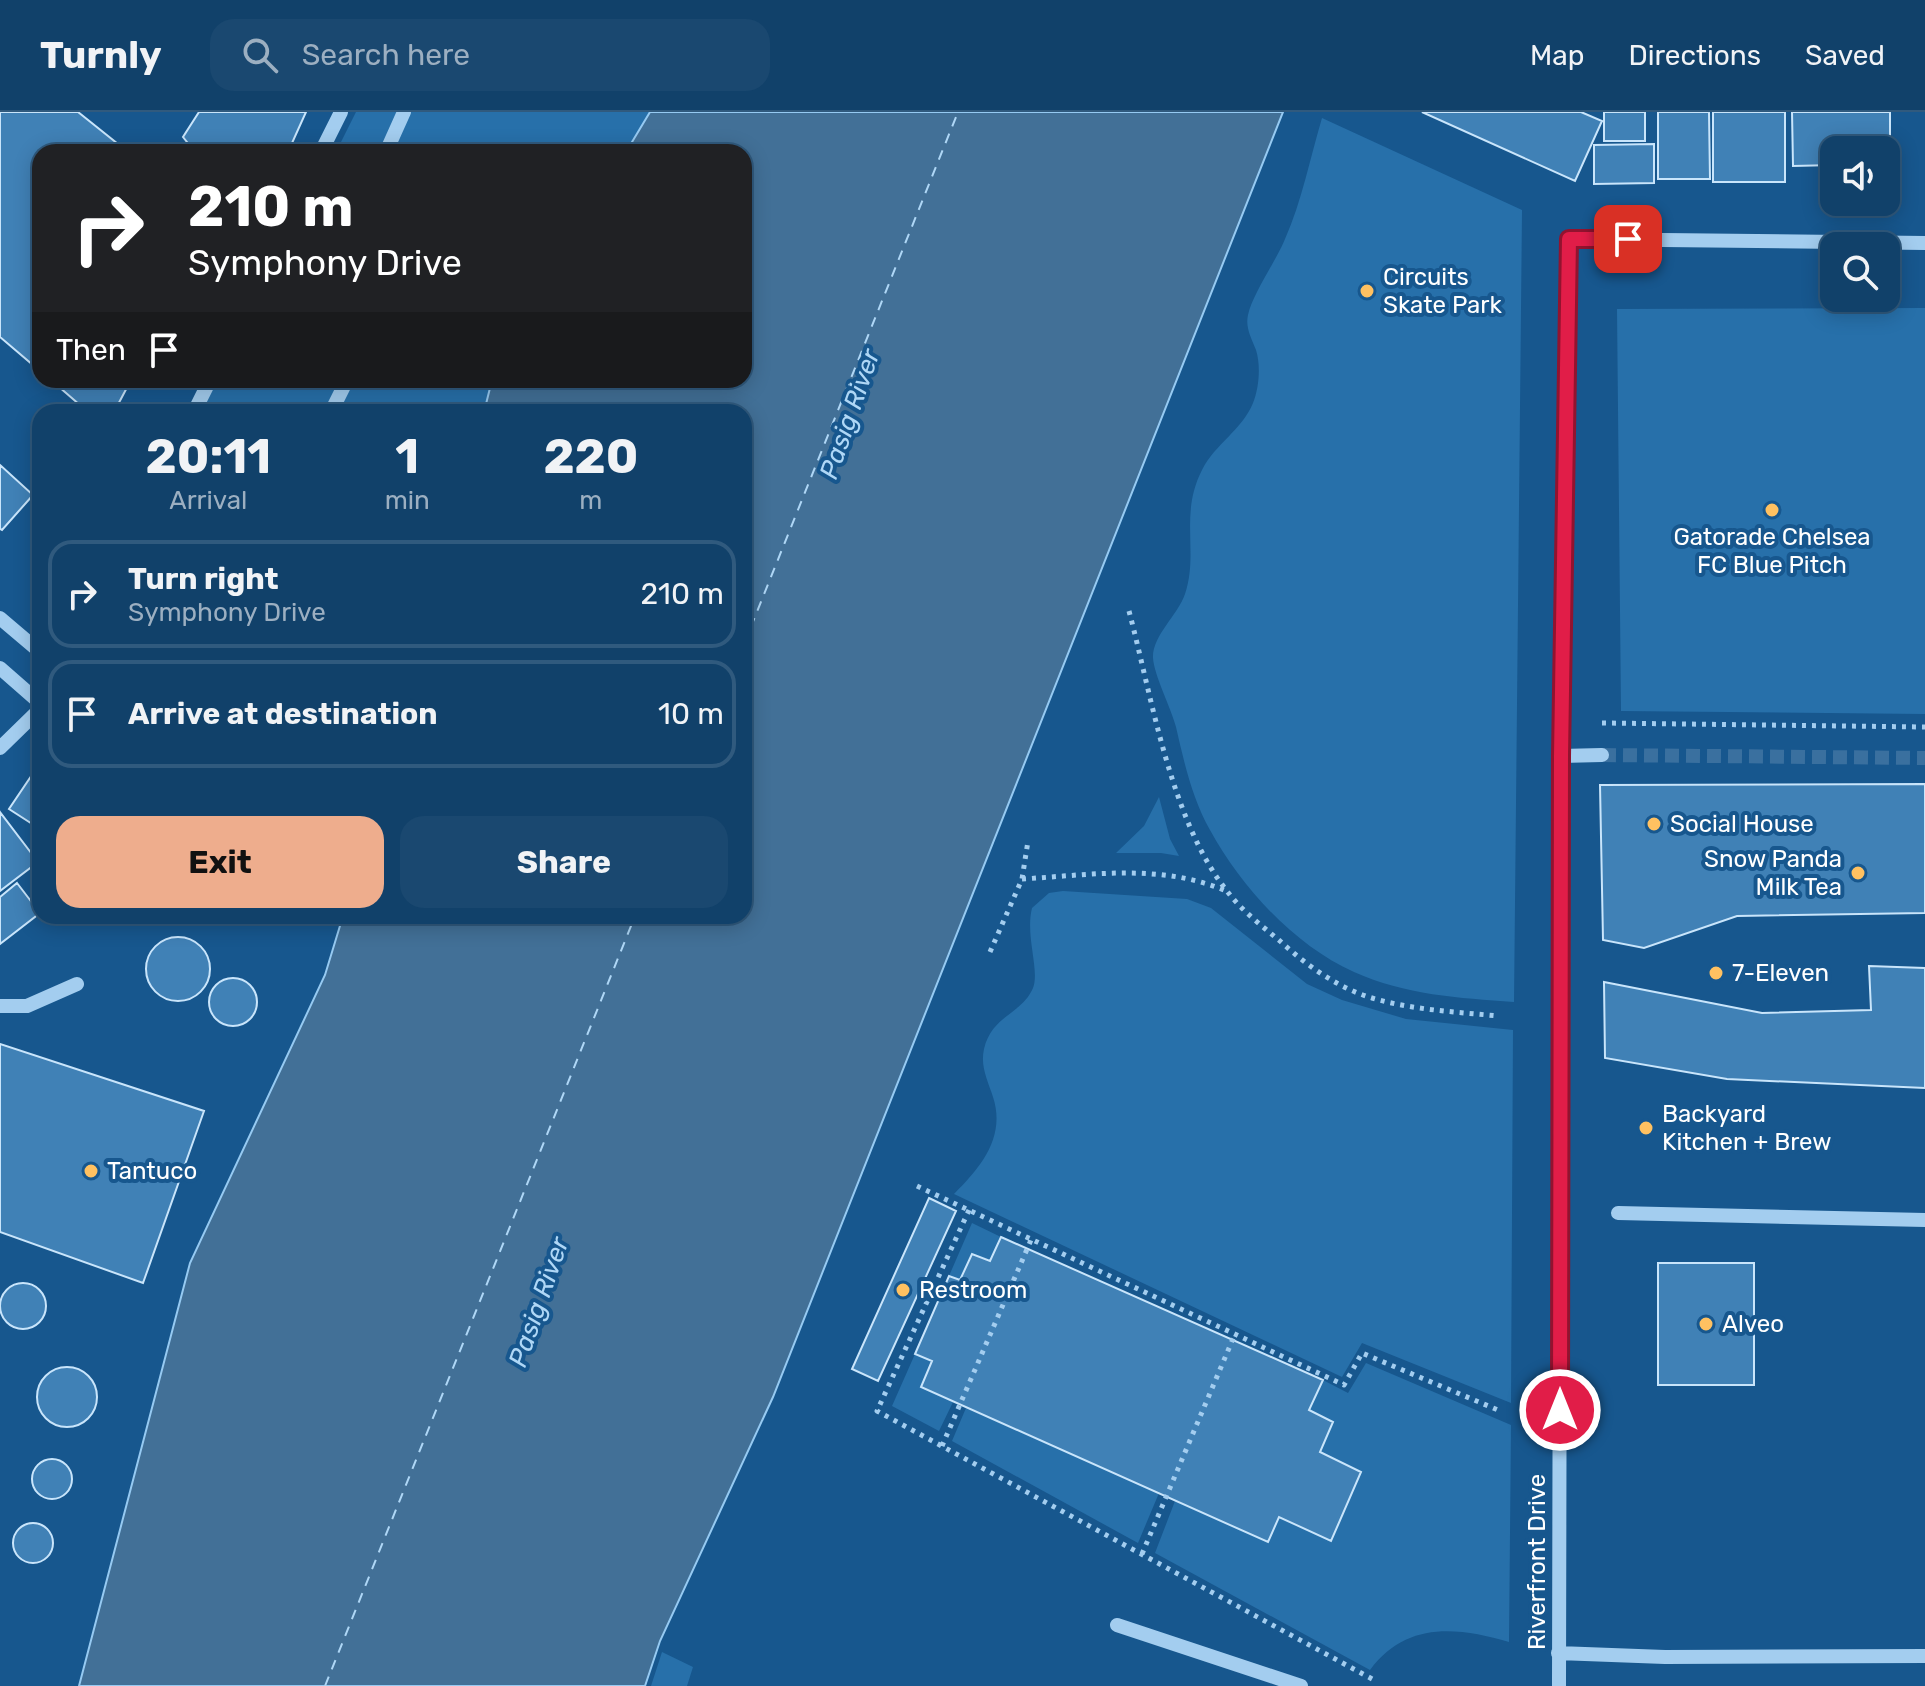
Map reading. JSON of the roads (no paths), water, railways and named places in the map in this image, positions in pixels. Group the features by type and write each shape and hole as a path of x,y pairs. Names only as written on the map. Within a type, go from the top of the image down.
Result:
{"street":[{"path":"325,144 341,112"},
{"path":"390,144 404,112"},
{"name":"Riverfront Drive","path":"1559,1686 1561,756 1569,239 1925,243"},
{"path":"0,618 32,645"},
{"path":"0,668 32,698"},
{"path":"0,748 32,714"},
{"path":"1561,756 1602,755"},
{"path":"0,1006 27,1006 77,984"},
{"path":"1618,1213 1925,1220"},
{"path":"1117,1625 1301,1686"},
{"path":"1558,1653 1665,1657 1925,1656"}],"water":[{"name":"Pasig River","path":"650,112 1283,112 773,1397 660,1641 645,1686 79,1686 190,1263 325,975 341,924 752,924 752,404 486,404 490,388 752,388 752,144 631,144"}],"tunnel":[{"path":"1602,755 1925,758"}],"place":[{"name":"Circuits Skate Park","path":"1367,291"},
{"name":"Gatorade Chelsea FC Blue Pitch","path":"1772,510"},
{"name":"Social House","path":"1654,824"},
{"name":"Snow Panda Milk Tea","path":"1858,873"},
{"name":"7-Eleven","path":"1716,973"},
{"name":"Backyard Kitchen + Brew","path":"1646,1128"},
{"name":"Tantuco","path":"91,1171"},
{"name":"Restroom","path":"903,1290"},
{"name":"Alveo","path":"1706,1324"}]}
